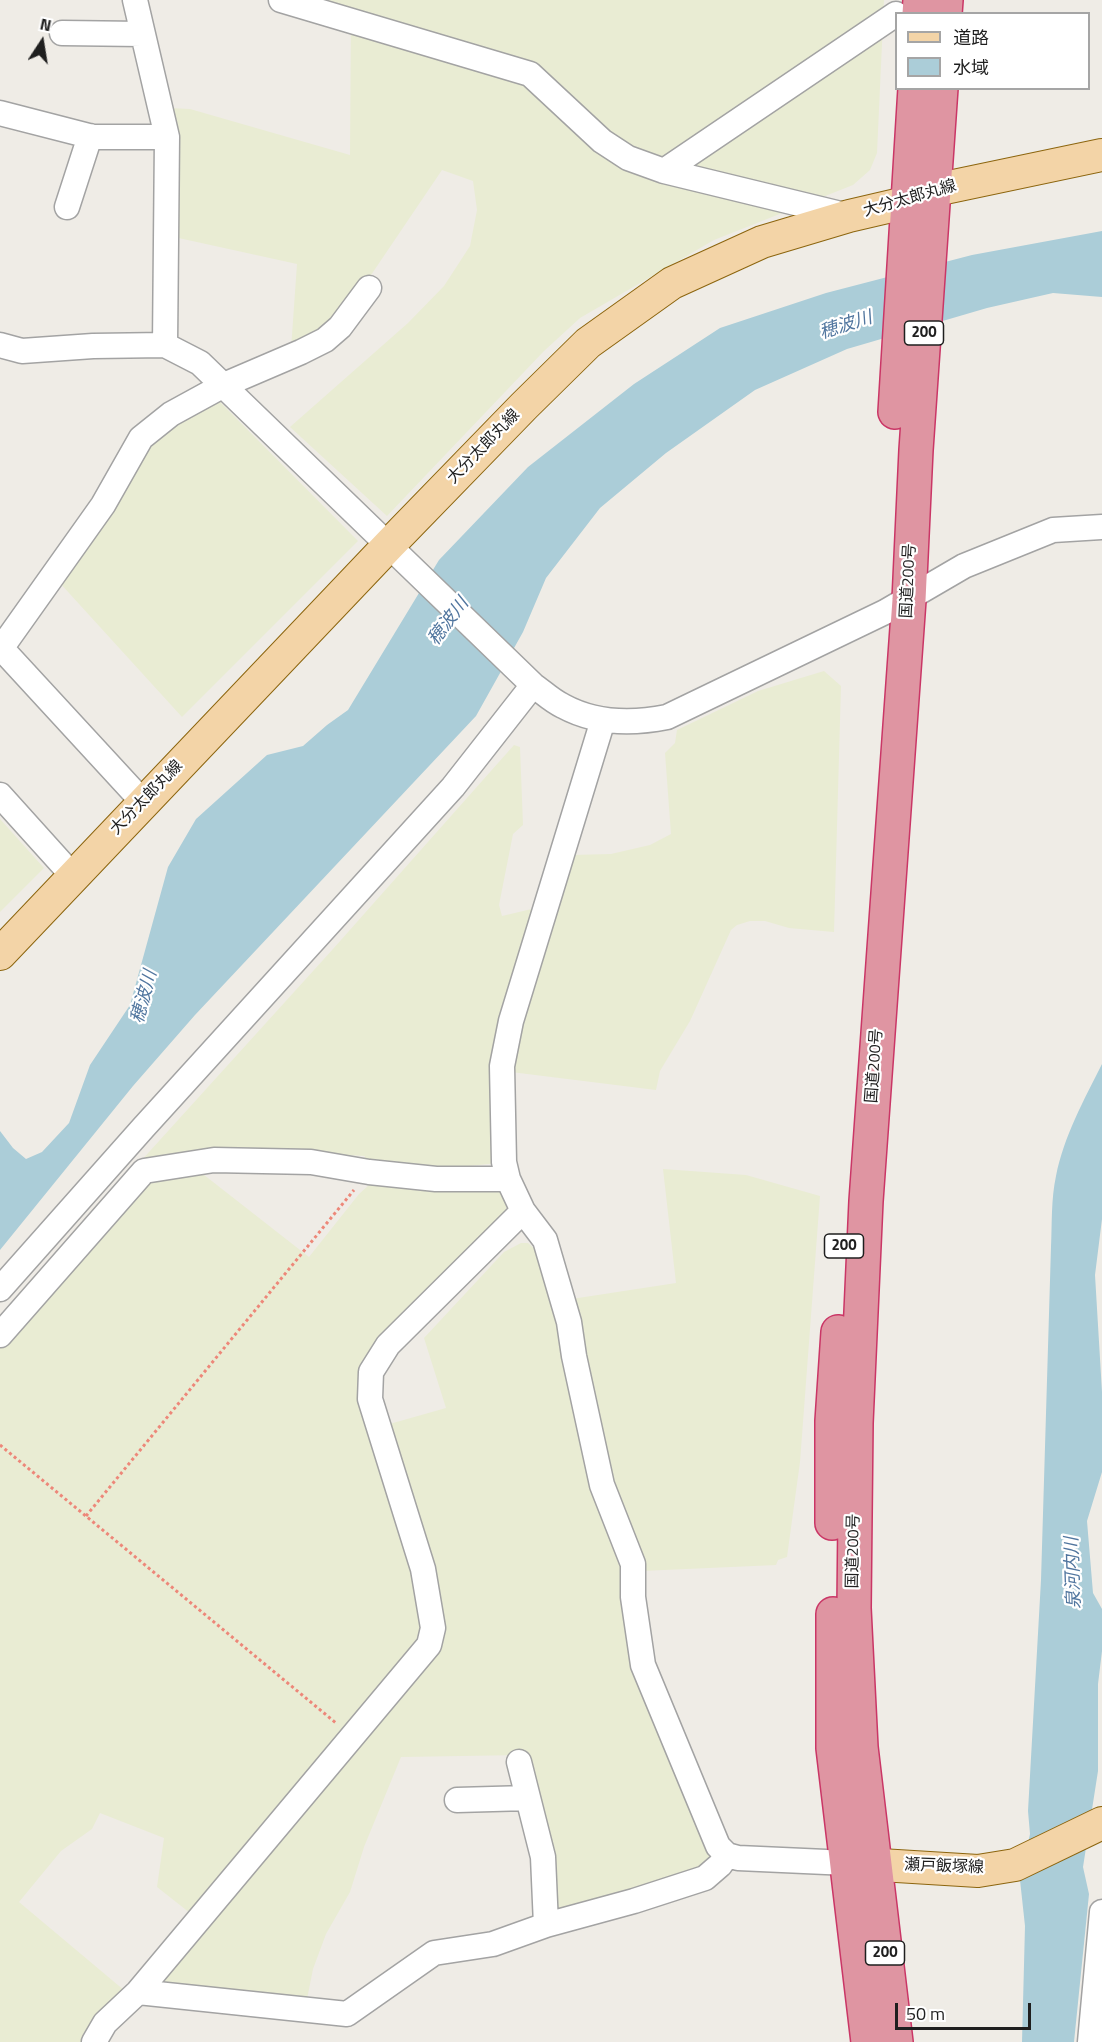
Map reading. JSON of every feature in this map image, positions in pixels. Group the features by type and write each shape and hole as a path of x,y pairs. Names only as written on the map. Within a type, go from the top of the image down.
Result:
{"highway":[{"name":"国道200号","path":"915,90 921,207"},
{"name":"国道200号","path":"896,2042 861,1863 834,1748 832,1422 897,606 904,449 921,207 940,90"},
{"name":"国道200号","path":"861,1863 868,2042"}],"main road":[{"name":"大分太郎丸線","path":"0,954 143,802 393,550 524,406 588,343 672,283 762,242 849,216 921,207 1102,155"},
{"name":"瀬戸飯塚線","path":"861,1863 978,1871 1015,1865 1102,1823"}],"street":[{"path":"135,0 168,136 165,345"},
{"path":"281,0 530,74 602,141 628,158 664,171 849,216"},
{"path":"664,171 895,19"},
{"path":"62,33 142,34"},
{"path":"0,113 90,136 168,136"},
{"path":"67,207 90,136"},
{"path":"143,802 1,649 103,505 141,438 171,414 224,385 325,340 340,327 369,288"},
{"path":"0,345 22,351 93,346 165,345 200,363 533,685 563,706 603,720 642,722 668,717 897,606 964,566 1053,530 1102,527"},
{"path":"0,1289 142,1128 453,788 533,685"},
{"path":"603,720 512,1021 502,1066 504,1162 508,1179 523,1211 545,1240 569,1322 574,1356 602,1485 633,1564 633,1597 643,1665 718,1846 727,1855 738,1858 861,1863"},
{"path":"0,795 73,876"},
{"path":"0,1335 144,1171 214,1160 311,1162 369,1172 436,1179 508,1179"},
{"path":"94,2042 105,2023 138,1992 429,1645 433,1628 423,1569 370,1400 371,1372 388,1345 523,1211"},
{"path":"519,1762 543,1857 546,1925"},
{"path":"457,1800 528,1798"},
{"path":"138,1992 347,2014 434,1953 493,1944 546,1925 634,1901 705,1878 720,1865 727,1855"},
{"path":"1090,2042 1102,1912"}],"path":[{"path":"86,1516 369,1172"},
{"path":"0,1445 353,1736"}],"green space":[{"path":"315,0 884,0 877,153 870,170 853,185 714,240 580,318 544,351 387,516 290,427 408,323 444,286 470,246 477,210 473,181 442,170 369,278 323,333 291,349 297,264 174,237 169,108 190,109 350,155 351,11"},
{"path":"219,401 358,541 182,717 59,582 149,446 177,422"},
{"path":"824,671 841,686 834,932 789,928 765,921 750,921 737,925 731,930 690,1021 660,1071 656,1090 511,1072 512,1060 571,855 611,854 650,845 671,834 665,753 675,743 677,730 758,691"},
{"path":"514,745 520,747 523,825 513,834 499,905 502,916 540,907 498,1163 441,1169 363,1164 365,1156 309,1153 140,1162 333,949"},
{"path":"0,819 44,868 0,912"},
{"path":"663,1169 746,1175 820,1196 800,1462 787,1557 778,1560 776,1565 641,1571 626,1608 626,1642 712,1863 689,1874 551,1914 524,1755 401,1757 364,1847 350,1892 326,1934 313,1969 306,2004 151,1987 435,1648 386,1425 446,1408 424,1338 504,1252 521,1243 528,1243 538,1252 552,1302 676,1283"},
{"path":"199,1171 309,1257 359,1194 369,1185 393,1181 502,1187 507,1200 506,1211 372,1357 415,1581 422,1642 190,1913 157,1887 164,1838 100,1813 92,1829 61,1851 19,1902 125,1991 85,2042 0,2042 0,1345 144,1180"}],"water":[{"name":"穂波川","path":"1102,231 1102,297 1053,293 987,308 847,349 755,390 666,453 600,508 546,578 523,632 476,716 195,1015 133,1086 0,1250 0,1131 13,1148 26,1159 42,1152 69,1123 90,1065 130,1005 168,867 196,819 267,755 303,746 348,710 439,560 528,467 634,384 720,328 826,293 972,255"},
{"name":"泉河内川","path":"1102,1064 1102,1219 1095,1275 1102,1392 1102,1472 1087,1521 1093,1593 1102,1609 1102,1651 1098,1684 1098,1771 1083,1867 1089,1894 1074,2042 1022,2042 1025,1926 1020,1880 1030,1834 1028,1811 1041,1580 1052,1203 1054,1185 1064,1147 1075,1118"}]}
